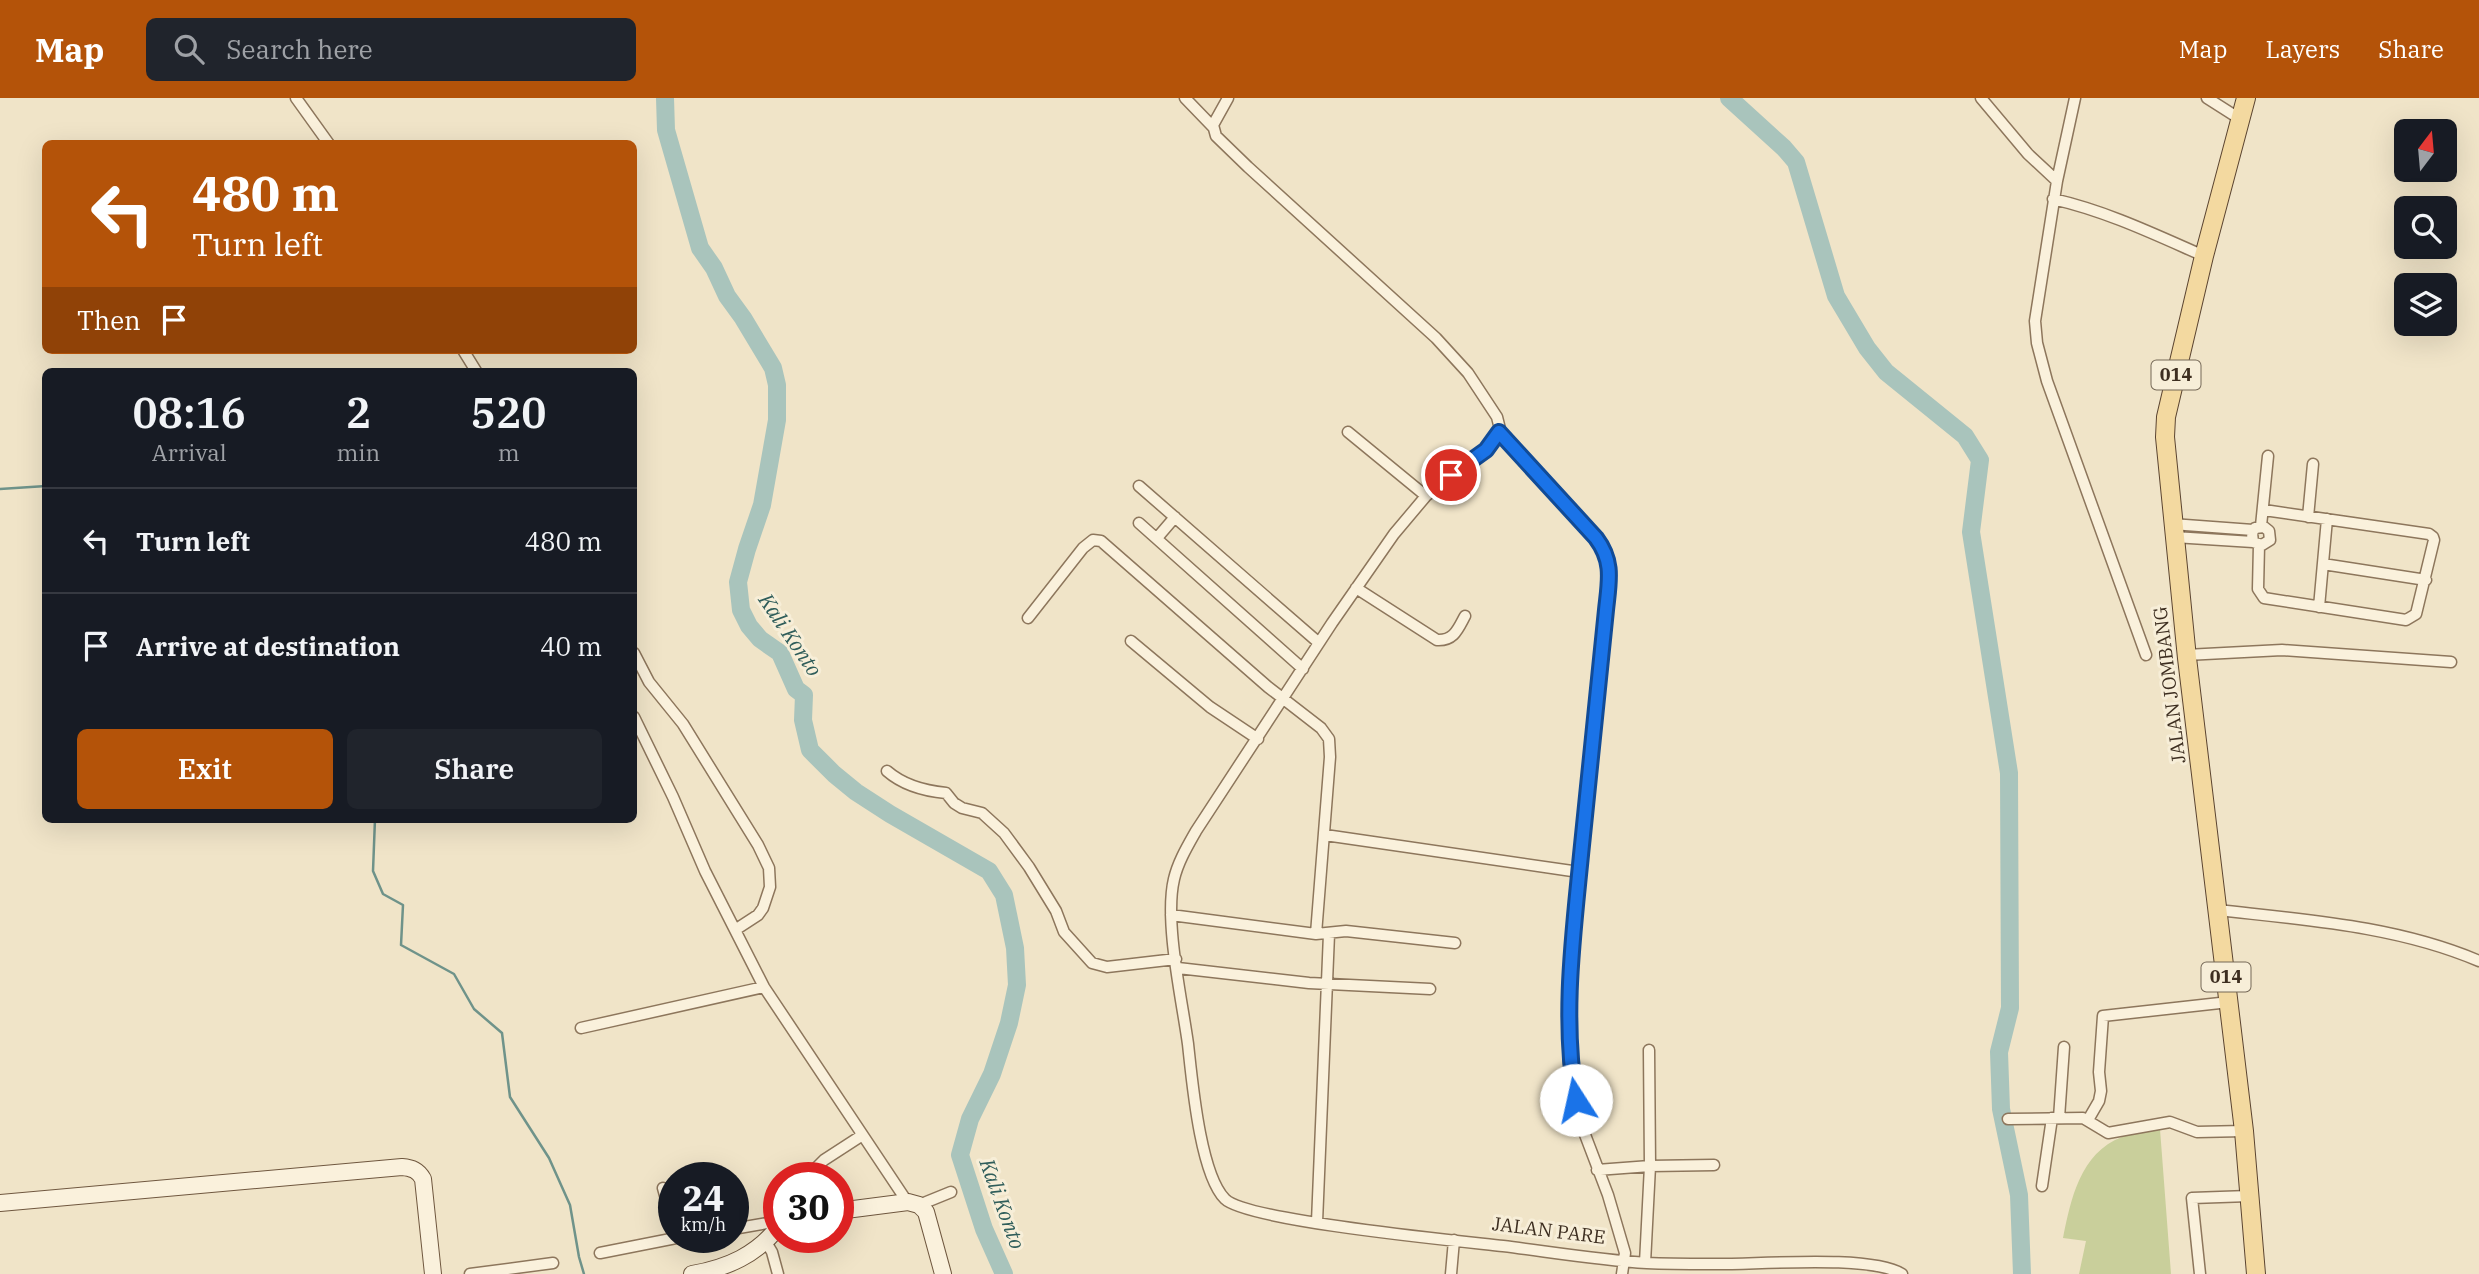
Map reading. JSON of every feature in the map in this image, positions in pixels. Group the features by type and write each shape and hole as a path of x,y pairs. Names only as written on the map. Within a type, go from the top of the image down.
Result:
{"main road":[{"name":"JALAN JOMBANG","path":"2246,98 2204,256 2166,417 2165,460 2186,657 2244,1130 2256,1274"}],"street":[{"path":"296,98 326,140"},
{"path":"1185,98 1213,127 1216,136 1248,167 1444,346 1468,373 1491,406 1500,424 1499,432 1596,538 1608,557 1568,999 1569,1063 1584,1132 1622,1239 1625,1261 1622,1274"},
{"path":"1213,127 1228,98"},
{"path":"1981,98 2028,154 2057,181"},
{"path":"2075,98 2053,200 2038,296 2035,321 2037,343 2047,381 2146,655"},
{"path":"2207,98 2240,119"},
{"path":"2053,200 2076,204 2132,224 2204,256"},
{"path":"1348,432 1426,496"},
{"name":"JALAN PARE","path":"1499,432 1486,450 1464,464 1426,496 1394,534 1181,857 1173,880 1171,915 1196,1116 1218,1189 1233,1205 1273,1215 1454,1240 1645,1263 1849,1263 1890,1268 1902,1274"},
{"path":"2264,510 2432,535 2434,540 2426,580 2416,614 2409,619 2261,596 2258,589 2257,536 2264,510 2268,456"},
{"path":"2308,517 2313,464"},
{"path":"1139,486 1320,643"},
{"path":"1157,538 1175,517"},
{"path":"2319,607 2327,519"},
{"path":"1139,523 1303,669"},
{"path":"2173,531 2257,536"},
{"path":"1028,618 1083,548 1093,540 1101,541 1284,699 1312,719 1329,738 1330,757 1316,934"},
{"path":"2323,564 2426,580"},
{"path":"1356,588 1437,640 1452,637 1465,616"},
{"path":"1131,641 1210,707 1258,739"},
{"path":"2186,657 2282,650 2451,662"},
{"path":"637,659 649,682 683,724 758,845 769,868 770,887 761,912 734,930"},
{"path":"637,723 705,872 764,987 862,1136 914,1204 926,1212 943,1274"},
{"path":"887,771 922,790 946,793 962,808 988,817 1004,833 1029,867 1056,911 1064,932 1092,963 1107,967 1177,964 1326,984 1430,989"},
{"path":"1325,835 1579,872"},
{"path":"2218,910 2273,915 2397,934 2479,961"},
{"path":"1171,915 1316,934 1346,931 1455,943"},
{"path":"1317,1222 1329,934"},
{"path":"581,1028 764,987"},
{"path":"2088,1120 2099,1101 2101,1091 2099,1060 2103,1016 2229,1002"},
{"path":"2042,1186 2055,1118 2064,1047"},
{"path":"1645,1263 1650,1166 1649,1051"},
{"path":"2008,1119 2088,1120 2108,1133 2170,1122 2197,1132 2244,1130"},
{"path":"822,1162 862,1136"},
{"path":"1597,1170 1714,1165"},
{"path":"0,1203 411,1168 424,1179 433,1274"},
{"path":"854,1210 914,1204 951,1192"},
{"path":"2200,1274 2192,1198 2249,1196"},
{"path":"1451,1274 1454,1240"},
{"path":"600,1253 658,1241"},
{"path":"692,1274 737,1261 763,1243"},
{"path":"772,1253 778,1274"},
{"path":"470,1274 553,1263"}],"green space":[{"path":"2160,1129 2171,1274 2079,1274 2086,1241 2063,1238 2074,1193 2087,1166 2108,1144 2122,1137"}],"waterway":[{"name":"Kali Konto","path":"665,98 666,130 700,248 773,368 777,385 777,420 762,505 738,582 741,610 760,639 780,653 796,689 804,695 803,720 810,750 856,792 989,871 1004,895 1015,948 1017,985 1009,1023 992,1074 970,1119 960,1155 984,1229 1004,1274"},
{"path":"1729,98 1796,162 1836,296 1867,348 1886,372 1965,436 1980,460 1971,532 2009,773 2010,1008 1999,1052 2001,1109 2019,1195 2022,1274"},
{"path":"0,489 42,486"},
{"path":"375,823 373,871 383,894 403,905 401,945 454,974 474,1009 502,1033 510,1097 549,1158 570,1205 584,1274"}],"route":[{"path":"1451,475 1486,450 1499,432 1596,538 1608,557 1609,577 1568,999 1569,1063 1576,1100"}]}
